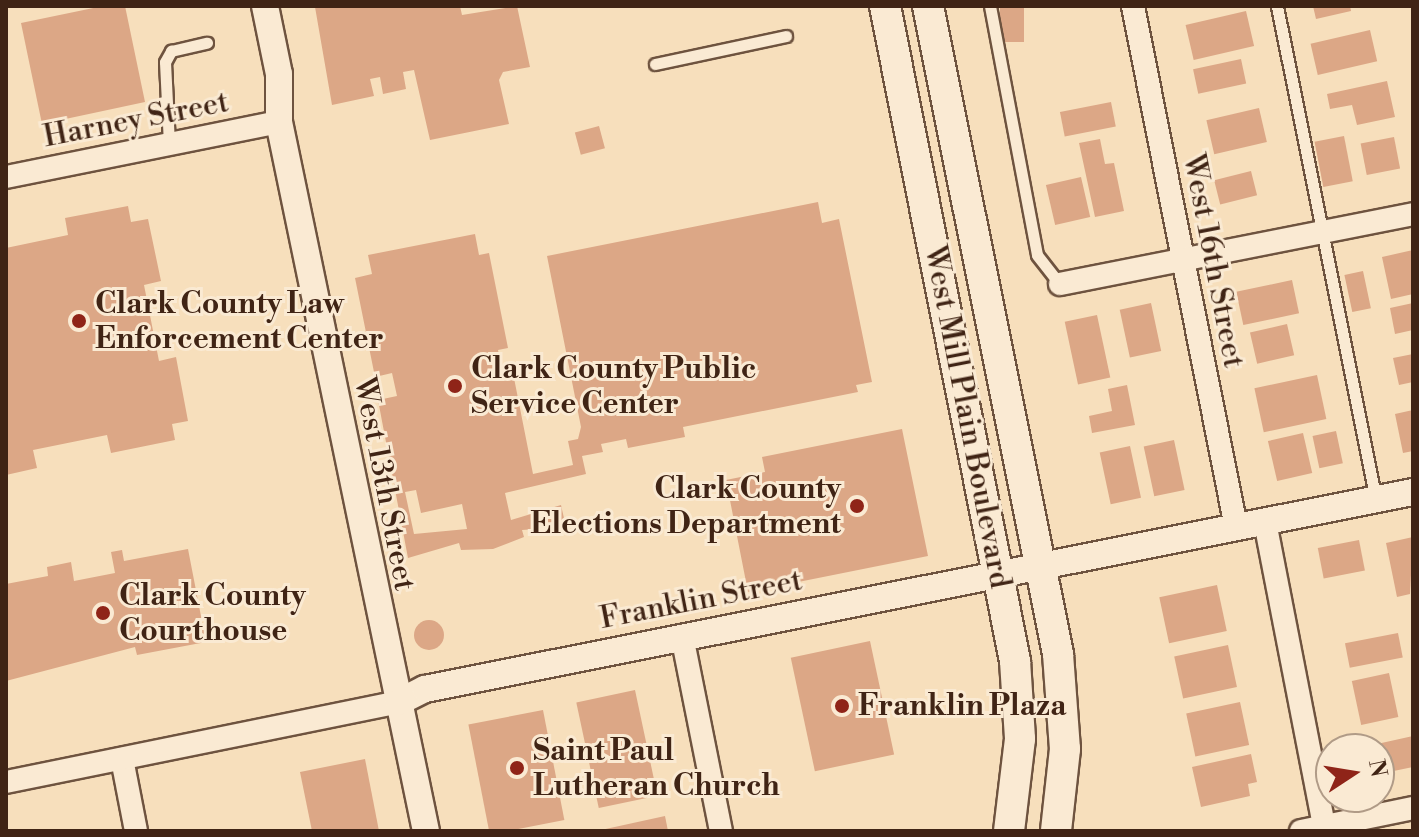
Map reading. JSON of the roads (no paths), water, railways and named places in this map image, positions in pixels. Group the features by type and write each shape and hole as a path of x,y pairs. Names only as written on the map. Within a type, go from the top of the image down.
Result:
{"main road":[{"name":"West Mill Plain Boulevard","path":"885,6 997,573 1018,696 1009,831"},
{"name":"West Mill Plain Boulevard","path":"928,6 1062,684 1065,749 1056,831"}],"street":[{"name":"West 13th Street","path":"265,6 279,74 279,122 426,831"},
{"name":"West 16th Street","path":"1133,6 1236,527"},
{"name":"Harney Street","path":"6,177 279,122"},
{"path":"1060,284 1413,214"},
{"name":"Franklin Street","path":"6,782 399,702 425,689 682,636 1413,492"},
{"path":"1265,522 1324,829"},
{"path":"682,636 721,831"},
{"path":"122,759 136,831"},
{"path":"1301,831 1324,829 1413,808"}],"lane":[{"path":"990,6 1037,255 1060,284"},
{"path":"1277,6 1319,232 1376,500"},
{"path":"655,64 786,36"},
{"path":"169,144 165,62 171,51 207,43"}],"place":[{"name":"Clark County Law Enforcement Center","path":"79,321"},
{"name":"Clark County Public Service Center","path":"455,386"},
{"name":"Clark County Elections Department","path":"857,506"},
{"name":"Clark County Courthouse","path":"103,613"},
{"name":"Franklin Plaza","path":"842,706"},
{"name":"Saint Paul Lutheran Church","path":"517,768"}]}
